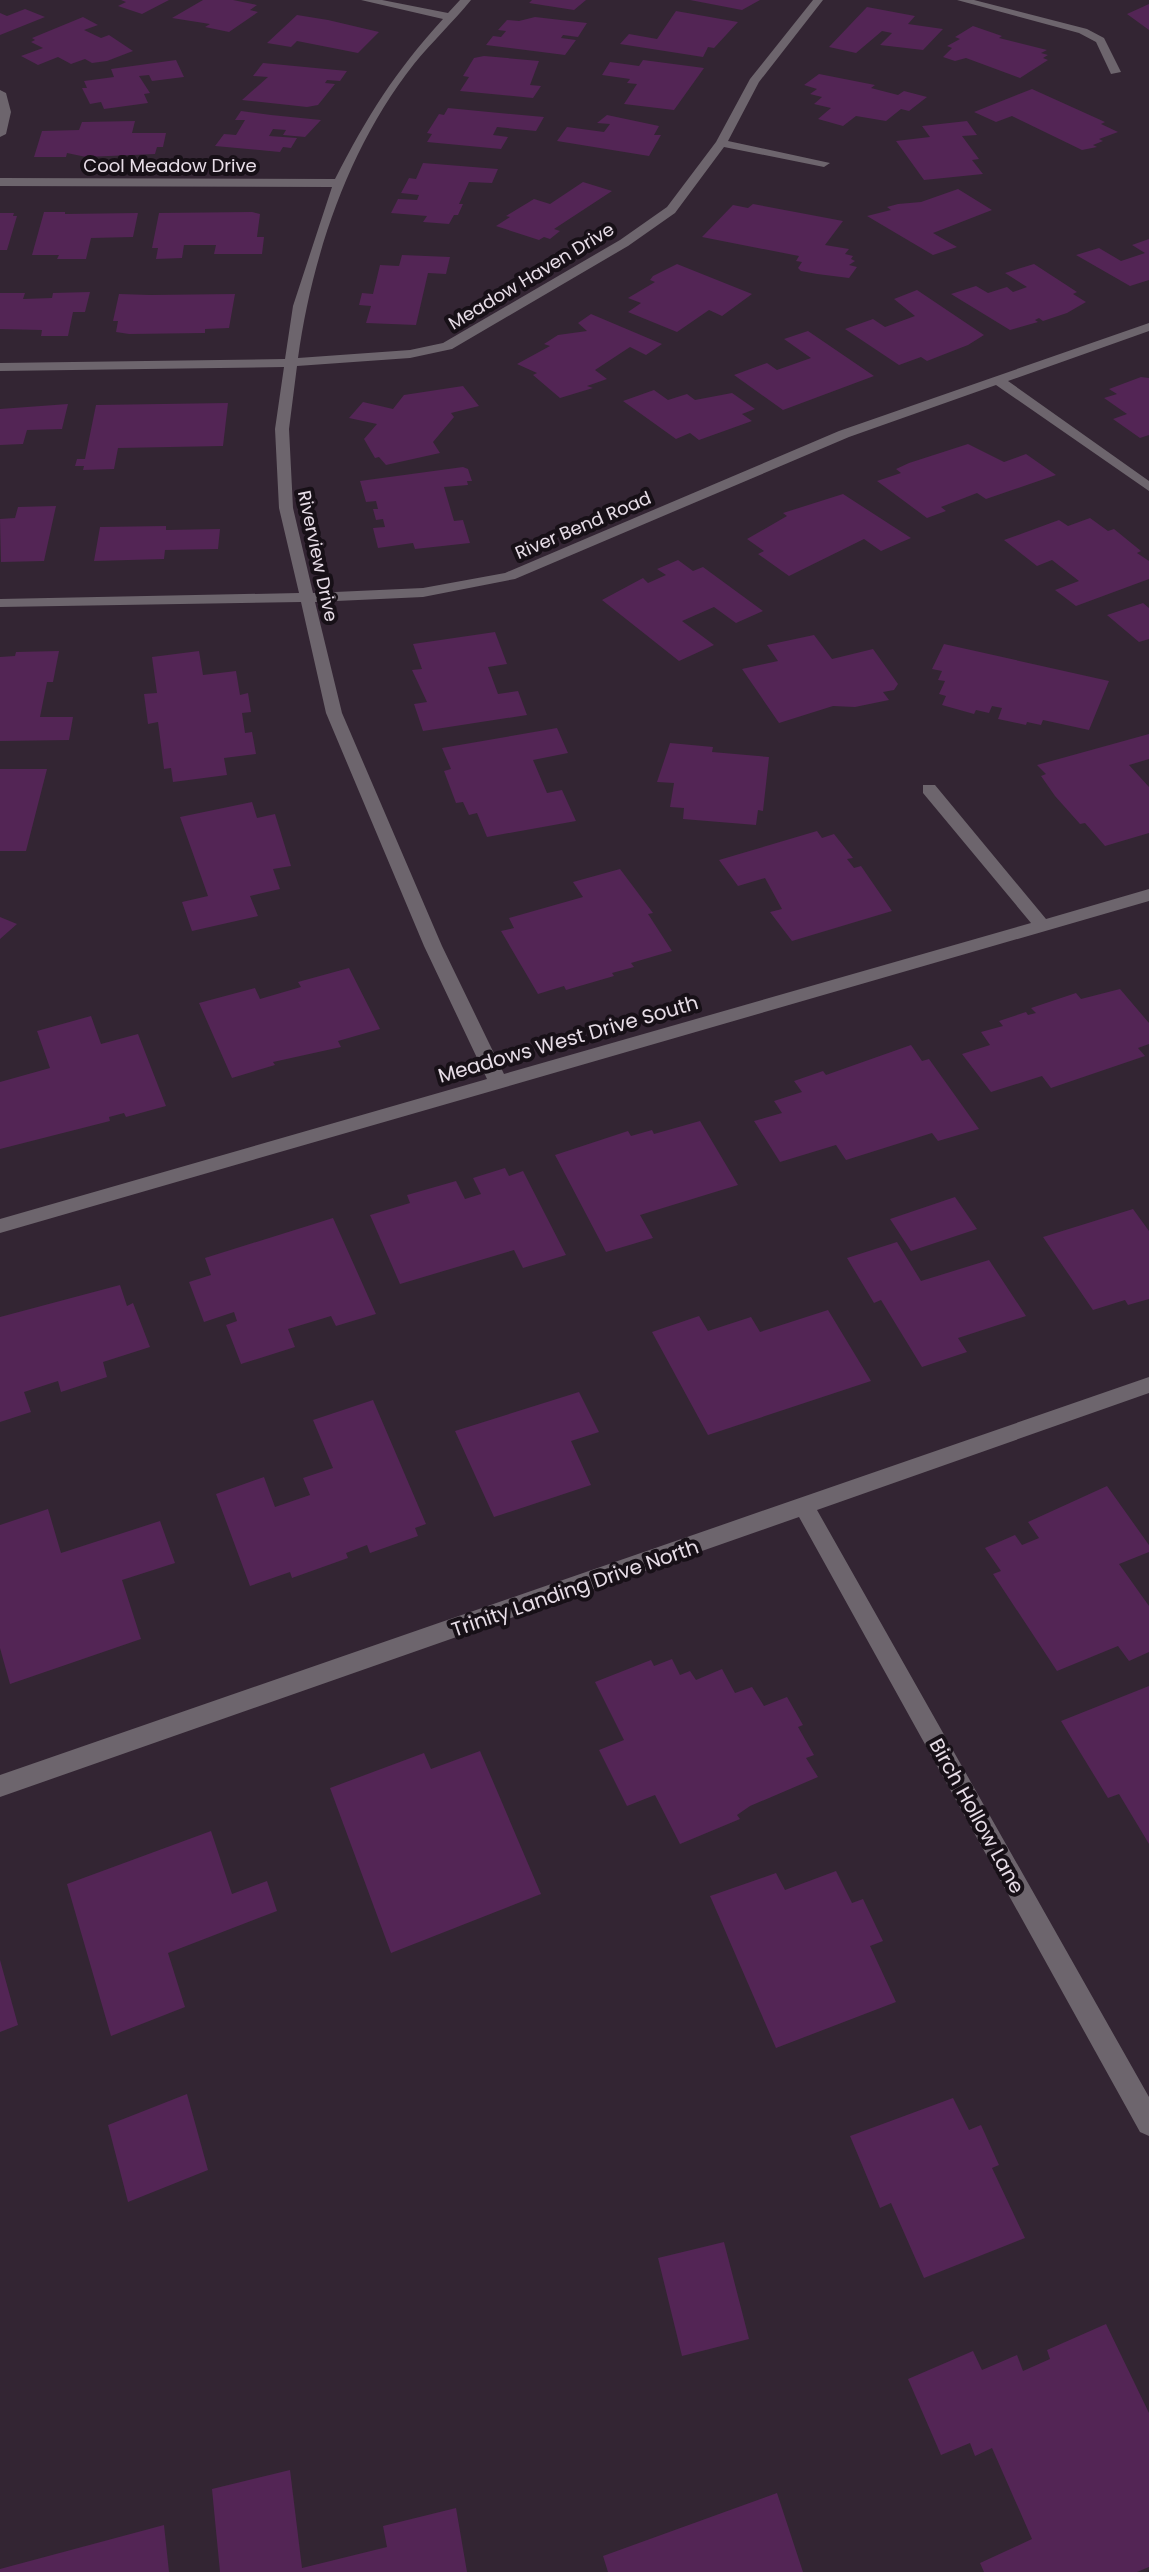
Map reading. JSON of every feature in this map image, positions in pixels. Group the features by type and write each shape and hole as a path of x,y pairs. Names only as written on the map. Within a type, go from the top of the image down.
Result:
{"street":[{"path":"366,0 450,17"},
{"name":"Riverview Drive","path":"466,0 410,62 377,109 339,183 299,306 282,429 286,508 334,713 433,946 498,1082"},
{"name":"Meadow Haven Drive","path":"0,367 290,363 410,354 447,346 470,336 671,210 721,143 754,81 818,0"},
{"path":"962,0 1083,31 1100,40 1115,72"},
{"path":"0,93 5,112 0,134"},
{"path":"721,143 824,163"},
{"name":"Cool Meadow Drive","path":"0,182 339,183"},
{"name":"River Bend Road","path":"0,603 307,598 432,593 473,587 510,576 844,434 1149,327"},
{"path":"996,379 1149,487"},
{"path":"929,789 1042,925"},
{"name":"Meadows West Drive South","path":"0,1226 1149,895"},
{"name":"Trinity Landing Drive North","path":"0,1786 805,1508 1149,1385"},
{"name":"Birch Hollow Lane","path":"805,1508 1149,2123"}],"building":[{"path":"121,0 169,0 142,14 118,6 126,2"},
{"path":"203,0 233,0 257,5 250,10 258,12 229,32 205,27 210,24 172,18"},
{"path":"532,0 586,0 574,10 529,3"},
{"path":"690,0 760,0 742,10"},
{"path":"1149,4 1149,30 1127,14"},
{"path":"867,7 915,16 908,24 943,29 923,50 880,45 892,33 882,31 856,53 829,47"},
{"path":"25,9 45,17 0,35 0,13 7,16"},
{"path":"676,11 738,22 714,48 708,47 703,57 620,44 629,34 657,39"},
{"path":"297,15 379,32 358,53 297,41 291,47 267,43"},
{"path":"83,17 98,25 84,30 101,38 109,35 133,51 107,61 92,63 85,59 71,64 58,57 38,65 21,56 43,48 31,42 35,40 32,38"},
{"path":"535,17 587,23 578,37 563,35 561,38 576,40 565,55 486,45 493,36 501,37 506,31 498,30 507,20"},
{"path":"973,26 1002,36 999,38 1047,50 1041,53 1048,55 1043,58 1048,60 1020,78 966,58 955,61 943,57 952,48 947,46 960,39 955,37"},
{"path":"484,56 539,61 530,85 541,86 533,98 460,91 469,77 463,76 474,58"},
{"path":"176,60 184,77 152,81 149,75 139,76 150,93 144,94 148,103 104,109 101,102 90,104 82,88 87,88 84,81 114,77 111,69"},
{"path":"643,60 704,68 674,110 624,104 637,84 627,83 630,79 602,75 610,62 639,66"},
{"path":"263,63 347,71 340,81 327,80 325,83 335,84 318,105 307,107 242,100 268,77 253,76"},
{"path":"819,74 875,85 871,88 898,95 904,91 927,97 909,111 901,109 886,121 856,116 843,126 818,119 831,108 814,104 822,97 810,94 817,89 804,85"},
{"path":"1032,89 1105,122 1101,124 1118,132 1099,139 1103,141 1093,145 1097,147 1082,150 1012,116 996,122 974,112"},
{"path":"448,108 544,117 536,131 497,127 493,135 508,137 501,149 427,142 432,134 427,133 439,114 444,115"},
{"path":"241,111 321,120 305,137 283,135 286,130 273,129 269,136 297,138 291,148 283,147 280,152 215,146 224,134 236,135 245,120 235,120"},
{"path":"607,115 659,126 654,135 661,135 649,156 557,141 567,127 604,132 610,124 597,123"},
{"path":"135,121 132,133 166,133 163,147 157,147 155,154 86,157 67,153 66,157 34,157 42,131 79,130 82,122"},
{"path":"967,121 977,135 962,136 979,159 972,160 983,174 924,180 896,141 930,137 922,126"},
{"path":"423,163 498,169 492,183 469,182 459,204 463,204 458,215 454,215 449,224 423,222 427,216 391,213 398,199 417,200 419,195 401,193 409,178 416,179"},
{"path":"583,182 612,191 554,229 560,231 550,239 544,237 539,240 496,226 534,199 550,204"},
{"path":"958,189 992,210 933,233 957,247 933,255 867,216 891,210 887,207 921,202"},
{"path":"753,204 843,221 825,245 849,249 845,254 853,256 851,259 855,261 849,265 857,267 849,278 801,271 798,268 802,262 796,261 799,256 702,237 733,205 748,208"},
{"path":"44,212 138,213 133,237 91,238 86,259 57,259 59,255 32,255"},
{"path":"0,213 14,213 13,216 17,216 7,250 0,250"},
{"path":"159,213 260,214 257,237 264,237 262,254 214,254 216,245 184,245 182,258 156,259 158,248 152,248"},
{"path":"1149,239 1149,280 1130,286 1076,255 1099,248 1121,261 1145,253 1132,245"},
{"path":"402,255 450,257 446,274 428,273 416,325 366,323 371,306 359,305 362,293 373,294 380,265 399,266"},
{"path":"677,264 752,294 722,316 709,310 677,332 628,312 641,303 628,298 655,282 650,280 653,276"},
{"path":"1034,264 1077,292 1073,294 1086,302 1067,313 1043,321 1039,318 1035,320 1038,322 1010,330 951,294 976,286 988,293 1007,287 1013,292 1027,287 1005,273"},
{"path":"917,290 984,335 968,345 927,361 921,357 899,365 845,329 873,319 885,327 915,316 894,299"},
{"path":"90,292 85,312 73,312 68,336 41,336 42,330 0,329 0,293 25,293 23,299 52,298 53,293"},
{"path":"119,294 235,294 229,328 205,329 205,333 129,334 116,332 118,321 113,321"},
{"path":"591,314 662,344 646,355 630,347 595,370 607,379 587,386 593,388 560,398 533,375 537,373 517,364 550,346 544,344 558,335 587,331 578,323"},
{"path":"808,331 874,376 783,410 734,375 767,363 777,370 811,358 784,339"},
{"path":"1141,377 1149,378 1149,435 1140,438 1113,419 1127,414 1104,398 1117,394 1109,389"},
{"path":"463,386 479,406 451,413 454,417 433,442 440,453 386,465 379,457 375,458 364,439 377,424 349,418 363,402 393,409 404,395"},
{"path":"654,390 668,400 687,394 695,400 732,393 755,409 742,414 752,421 699,440 690,433 676,439 623,401"},
{"path":"228,403 223,446 118,448 114,469 83,470 84,466 75,466 77,459 85,459 96,405"},
{"path":"68,404 62,429 27,430 23,444 0,445 0,409"},
{"path":"968,444 1004,462 1026,454 1056,475 986,499 977,493 941,507 946,511 927,518 877,481 901,473 896,469 909,463"},
{"path":"463,467 468,469 472,481 467,481 468,485 444,487 454,521 463,520 470,543 415,549 413,543 378,548 373,528 385,527 383,519 376,520 373,509 378,509 376,501 366,502 360,481"},
{"path":"843,494 911,538 881,551 864,539 789,576 758,554 764,551 747,539 787,516 783,513"},
{"path":"56,506 44,561 1,562 0,519 15,518 18,507"},
{"path":"1090,518 1108,531 1114,529 1141,551 1137,553 1149,561 1149,579 1076,606 1055,590 1079,581 1052,560 1037,566 1004,540 1059,520 1068,526"},
{"path":"166,526 166,530 220,529 218,549 165,550 164,559 94,561 100,527"},
{"path":"678,560 693,571 703,567 763,611 736,623 714,607 682,621 714,645 679,661 602,600 643,578 648,583 666,575 657,569"},
{"path":"1143,603 1149,608 1149,639 1139,642 1107,615"},
{"path":"495,632 507,664 488,667 498,694 518,691 527,715 423,731 414,704 427,702 412,670 422,669 413,644"},
{"path":"814,635 832,659 873,649 898,684 894,690 883,692 889,700 855,707 833,706 779,723 742,669 778,661 767,645"},
{"path":"944,644 1109,681 1089,730 1043,720 1041,725 1027,722 1026,725 998,719 1002,708 992,706 989,713 976,710 974,714 942,705 946,696 939,694 945,681 938,680 942,671 932,669"},
{"path":"59,651 53,682 47,682 40,717 73,717 69,740 0,741 0,657 15,656 16,652"},
{"path":"199,651 203,675 236,671 240,695 248,693 251,712 242,713 245,733 252,732 256,754 224,758 227,775 173,782 171,768 164,769 158,722 148,724 144,694 157,693 152,657"},
{"path":"557,728 568,753 533,760 547,793 562,790 576,821 487,837 477,813 469,815 463,802 456,803 444,771 451,769 442,748"},
{"path":"1149,734 1149,759 1129,765 1149,787 1149,833 1105,846 1055,796 1041,776 1046,774 1037,765"},
{"path":"670,743 713,747 712,752 769,757 763,811 758,810 756,825 683,819 684,808 670,807 674,783 657,782"},
{"path":"0,769 47,769 26,851 0,851"},
{"path":"252,802 257,818 275,814 291,866 273,869 280,889 250,896 258,916 192,931 182,902 208,896 180,817"},
{"path":"817,831 822,838 834,834 853,858 847,859 854,868 861,866 892,911 792,941 770,912 782,909 765,878 738,886 719,860"},
{"path":"620,869 653,913 648,914 672,951 631,963 634,967 612,973 614,976 566,990 564,986 538,994 501,931 514,928 509,918 583,897 573,882"},
{"path":"0,917 17,924 0,939"},
{"path":"349,968 380,1029 338,1041 341,1047 273,1062 275,1065 232,1078 199,1003 255,988 260,999 301,987 298,982"},
{"path":"1120,989 1149,1023 1149,1044 1138,1048 1145,1056 1051,1088 1042,1076 991,1092 962,1054 990,1045 981,1032 1003,1026 999,1021 1026,1012 1028,1015 1036,1013 1031,1008 1076,993 1081,999"},
{"path":"91,1016 101,1044 138,1034 166,1106 126,1117 124,1113 109,1117 110,1121 0,1149 0,1082 50,1068 37,1031"},
{"path":"911,1045 922,1061 929,1059 979,1129 938,1141 932,1133 846,1160 836,1145 780,1162 754,1121 782,1113 774,1101 802,1092 794,1081 823,1071 826,1075"},
{"path":"700,1121 738,1185 640,1215 653,1238 606,1252 555,1155 628,1131 631,1136 652,1130 654,1134"},
{"path":"505,1168 509,1176 523,1171 566,1255 523,1268 514,1250 400,1284 370,1215 410,1203 407,1195 456,1181 465,1199 481,1194 473,1178"},
{"path":"955,1197 977,1229 911,1251 890,1219"},
{"path":"1133,1209 1149,1231 1149,1299 1128,1305 1125,1300 1093,1310 1043,1237"},
{"path":"333,1218 376,1314 336,1326 331,1316 288,1329 295,1347 241,1364 226,1325 237,1321 234,1312 204,1322 189,1282 211,1275 205,1258"},
{"path":"897,1242 921,1281 989,1260 1026,1316 958,1338 967,1352 922,1367 881,1300 874,1303 847,1258"},
{"path":"120,1285 127,1306 133,1303 150,1347 103,1362 107,1377 61,1392 58,1381 24,1392 31,1412 0,1422 0,1317"},
{"path":"828,1310 871,1381 708,1435 652,1332 699,1316 708,1331 751,1317 760,1332"},
{"path":"579,1392 599,1432 571,1441 591,1485 494,1517 455,1431"},
{"path":"373,1400 426,1524 415,1528 418,1536 370,1553 367,1545 346,1553 348,1558 292,1578 290,1572 250,1586 216,1494 264,1477 275,1507 310,1495 303,1478 333,1468 313,1420"},
{"path":"1107,1486 1149,1545 1149,1552 1119,1564 1149,1606 1149,1652 1129,1661 1118,1646 1057,1671 993,1574 1001,1571 985,1548 1015,1535 1022,1545 1039,1538 1028,1522"},
{"path":"48,1509 61,1553 160,1521 175,1563 122,1580 141,1639 10,1684 0,1648 0,1525"},
{"path":"672,1659 680,1675 690,1671 696,1680 722,1669 735,1693 752,1687 764,1706 787,1697 803,1725 798,1727 814,1755 806,1758 818,1777 750,1806 737,1815 740,1819 680,1844 655,1795 627,1806 599,1750 624,1740 595,1682 651,1660 654,1666"},
{"path":"1149,1686 1149,1844 1119,1794 1108,1798 1061,1721"},
{"path":"480,1751 541,1894 391,1953 330,1788 424,1753 431,1769"},
{"path":"211,1831 232,1894 267,1881 277,1911 168,1953 185,2007 111,2036 67,1884"},
{"path":"836,1871 852,1903 863,1899 883,1941 870,1946 896,2002 776,2048 710,1896 776,1873 785,1890"},
{"path":"0,1960 18,2025 0,2032"},
{"path":"187,2094 208,2170 128,2202 108,2125"},
{"path":"953,2098 969,2130 981,2125 999,2165 992,2168 1025,2238 924,2278 891,2203 880,2208 850,2136"},
{"path":"724,2242 749,2339 682,2356 658,2258"},
{"path":"1106,2324 1149,2413 1149,2567 1137,2572 984,2572 980,2563 1032,2539 992,2448 975,2456 970,2443 941,2455 908,2379 973,2351 982,2370 1017,2355 1023,2371 1050,2359 1047,2350"},
{"path":"290,2470 302,2568 387,2547 383,2526 456,2508 467,2572 220,2572 212,2489"},
{"path":"777,2493 803,2572 608,2572 603,2556"},
{"path":"164,2525 169,2572 0,2572 0,2569"}]}
